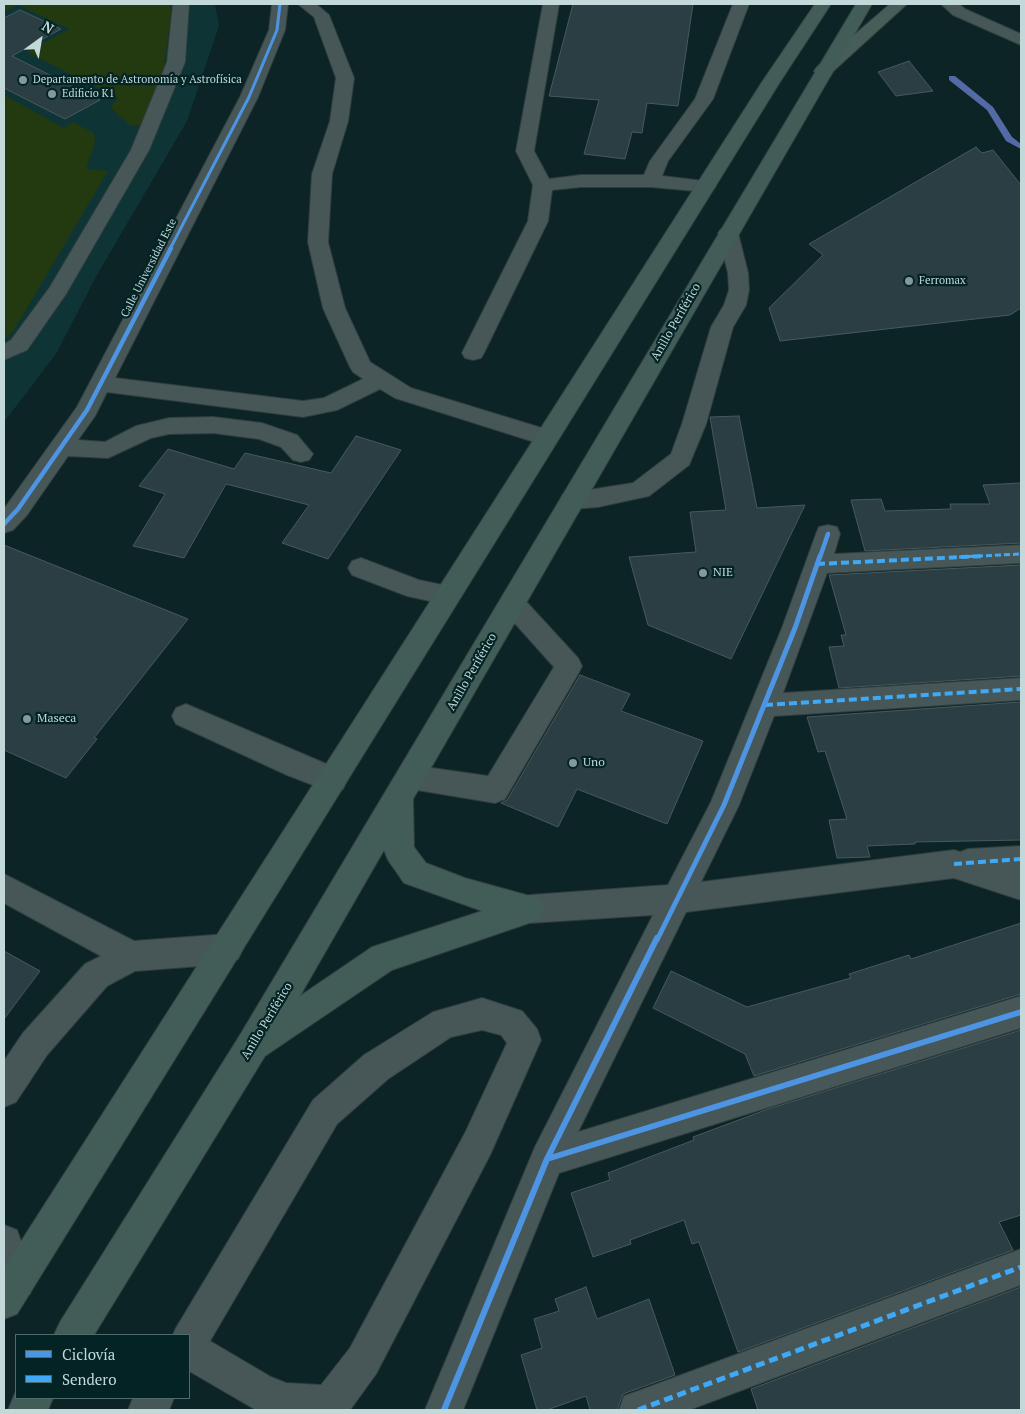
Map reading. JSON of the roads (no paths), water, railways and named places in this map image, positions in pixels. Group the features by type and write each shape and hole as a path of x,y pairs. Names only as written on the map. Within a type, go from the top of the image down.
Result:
{"highway":[{"path":"11,1291 547,438 823,4"},
{"name":"Anillo Periférico","path":"74,1334 252,1047 864,4"},
{"path":"405,787 399,851 414,873 465,892 530,909"},
{"path":"252,1047 383,958 530,909"},
{"path":"26,1410 33,1399"}],"main road":[{"path":"823,71 899,4"}],"street":[{"path":"4,353 19,345 59,289 140,150 176,62 181,4"},
{"name":"Calle Universidad Este","path":"4,524 18,509 87,410 101,384 248,97 277,30 280,4"},
{"path":"306,4 321,15 344,78 339,121 322,174 318,242 334,308 361,367 403,392 547,438"},
{"path":"473,353 538,221 543,185 525,151 551,4"},
{"path":"652,180 659,161 704,99 741,4"},
{"path":"949,4 958,12 1021,40"},
{"path":"543,185 581,181 652,180 706,186"},
{"path":"572,500 598,498 640,490 681,459 694,424 722,326 735,306 739,290 738,273 728,233"},
{"path":"101,384 302,409 329,405 381,379"},
{"path":"61,447 108,450 144,432 169,426 213,425 262,431 289,441 301,454"},
{"path":"444,1410 547,1159 724,804 795,628 828,534"},
{"path":"817,564 1021,554"},
{"path":"361,568 416,589 448,595"},
{"path":"405,787 494,790 569,666 512,603"},
{"path":"765,705 1021,689"},
{"path":"186,716 332,780"},
{"path":"530,909 676,899 954,864 1021,859"},
{"path":"954,864 1021,886"},
{"path":"4,888 132,956"},
{"path":"4,1090 35,1044 96,974 132,956 226,949"},
{"path":"547,1159 1021,1012"},
{"path":"190,1339 325,1112 376,1067 444,1023 482,1014 510,1022 525,1040 478,1143 363,1361 330,1405 286,1402 261,1393 190,1351"},
{"path":"4,1243 11,1291"},
{"path":"638,1410 1021,1267"},
{"path":"147,1410 154,1399"}],"waterway":[{"path":"952,78 990,109 1009,139 1021,147"}],"place":[{"name":"Departamento de Astronomía y Astrofísica","path":"23,80"},
{"name":"Edificio K1","path":"52,94"},
{"name":"Ferromax","path":"909,281"},
{"name":"NIE","path":"703,573"},
{"name":"Maseca","path":"27,719"},
{"name":"Uno","path":"573,763"}]}
